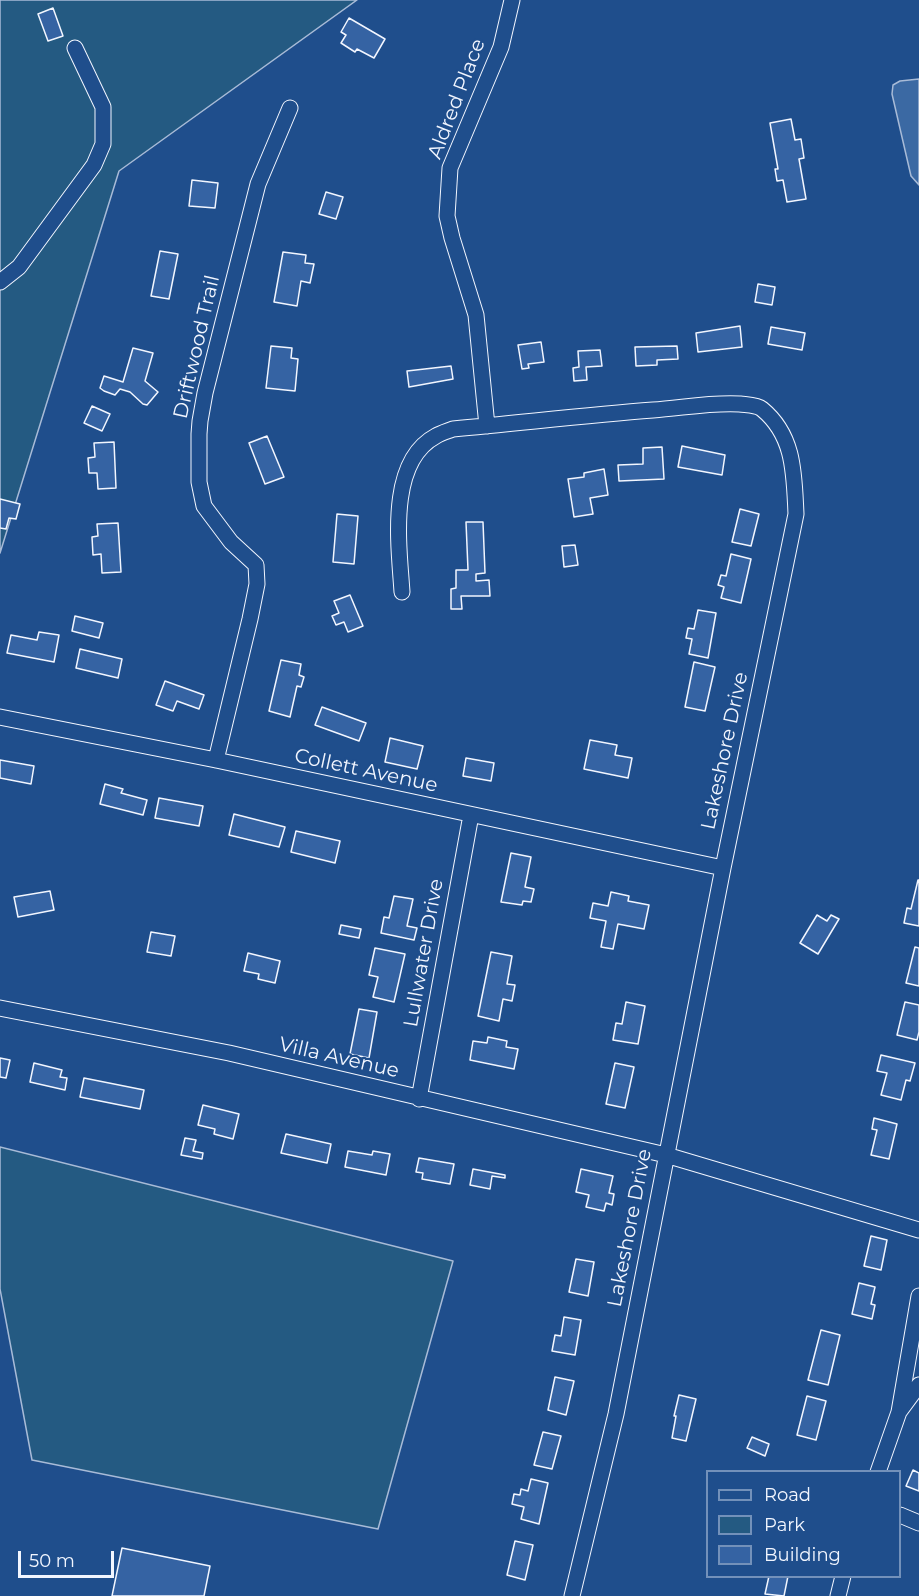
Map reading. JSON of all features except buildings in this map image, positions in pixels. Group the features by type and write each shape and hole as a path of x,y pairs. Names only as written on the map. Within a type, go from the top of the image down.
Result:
{"street":[{"name":"Aldred Place","path":"487,426 476,315 447,216 450,168 501,47 512,0"},
{"path":"0,282 19,267 94,165 103,144 103,106 75,48"},
{"name":"Driftwood Trail","path":"216,760 257,584 256,565 231,542 204,506 199,482 200,421 258,184 290,108"},
{"name":"Lakeshore Drive","path":"402,592 400,495 405,474 418,451 435,436 453,429 740,404 760,407 775,422 787,442 794,468 796,514 723,868 616,1414 572,1596"},
{"name":"Collett Avenue","path":"0,717 216,760 723,868"},
{"name":"Lullwater Drive","path":"419,1099 471,815"},
{"name":"Villa Avenue","path":"0,1008 229,1053 666,1155 919,1230"},
{"path":"879,1470 899,1412 919,1296"},
{"path":"899,1412 919,1385"},
{"path":"901,1515 919,1523"},
{"path":"838,1596 842,1578"}],"green space":[{"path":"0,0 357,0 119,171 0,553"},
{"path":"0,1147 453,1261 378,1529 32,1460 0,1289"}],"shaded area":[{"path":"919,79 919,185 911,176 892,94 893,85 900,81"}]}
